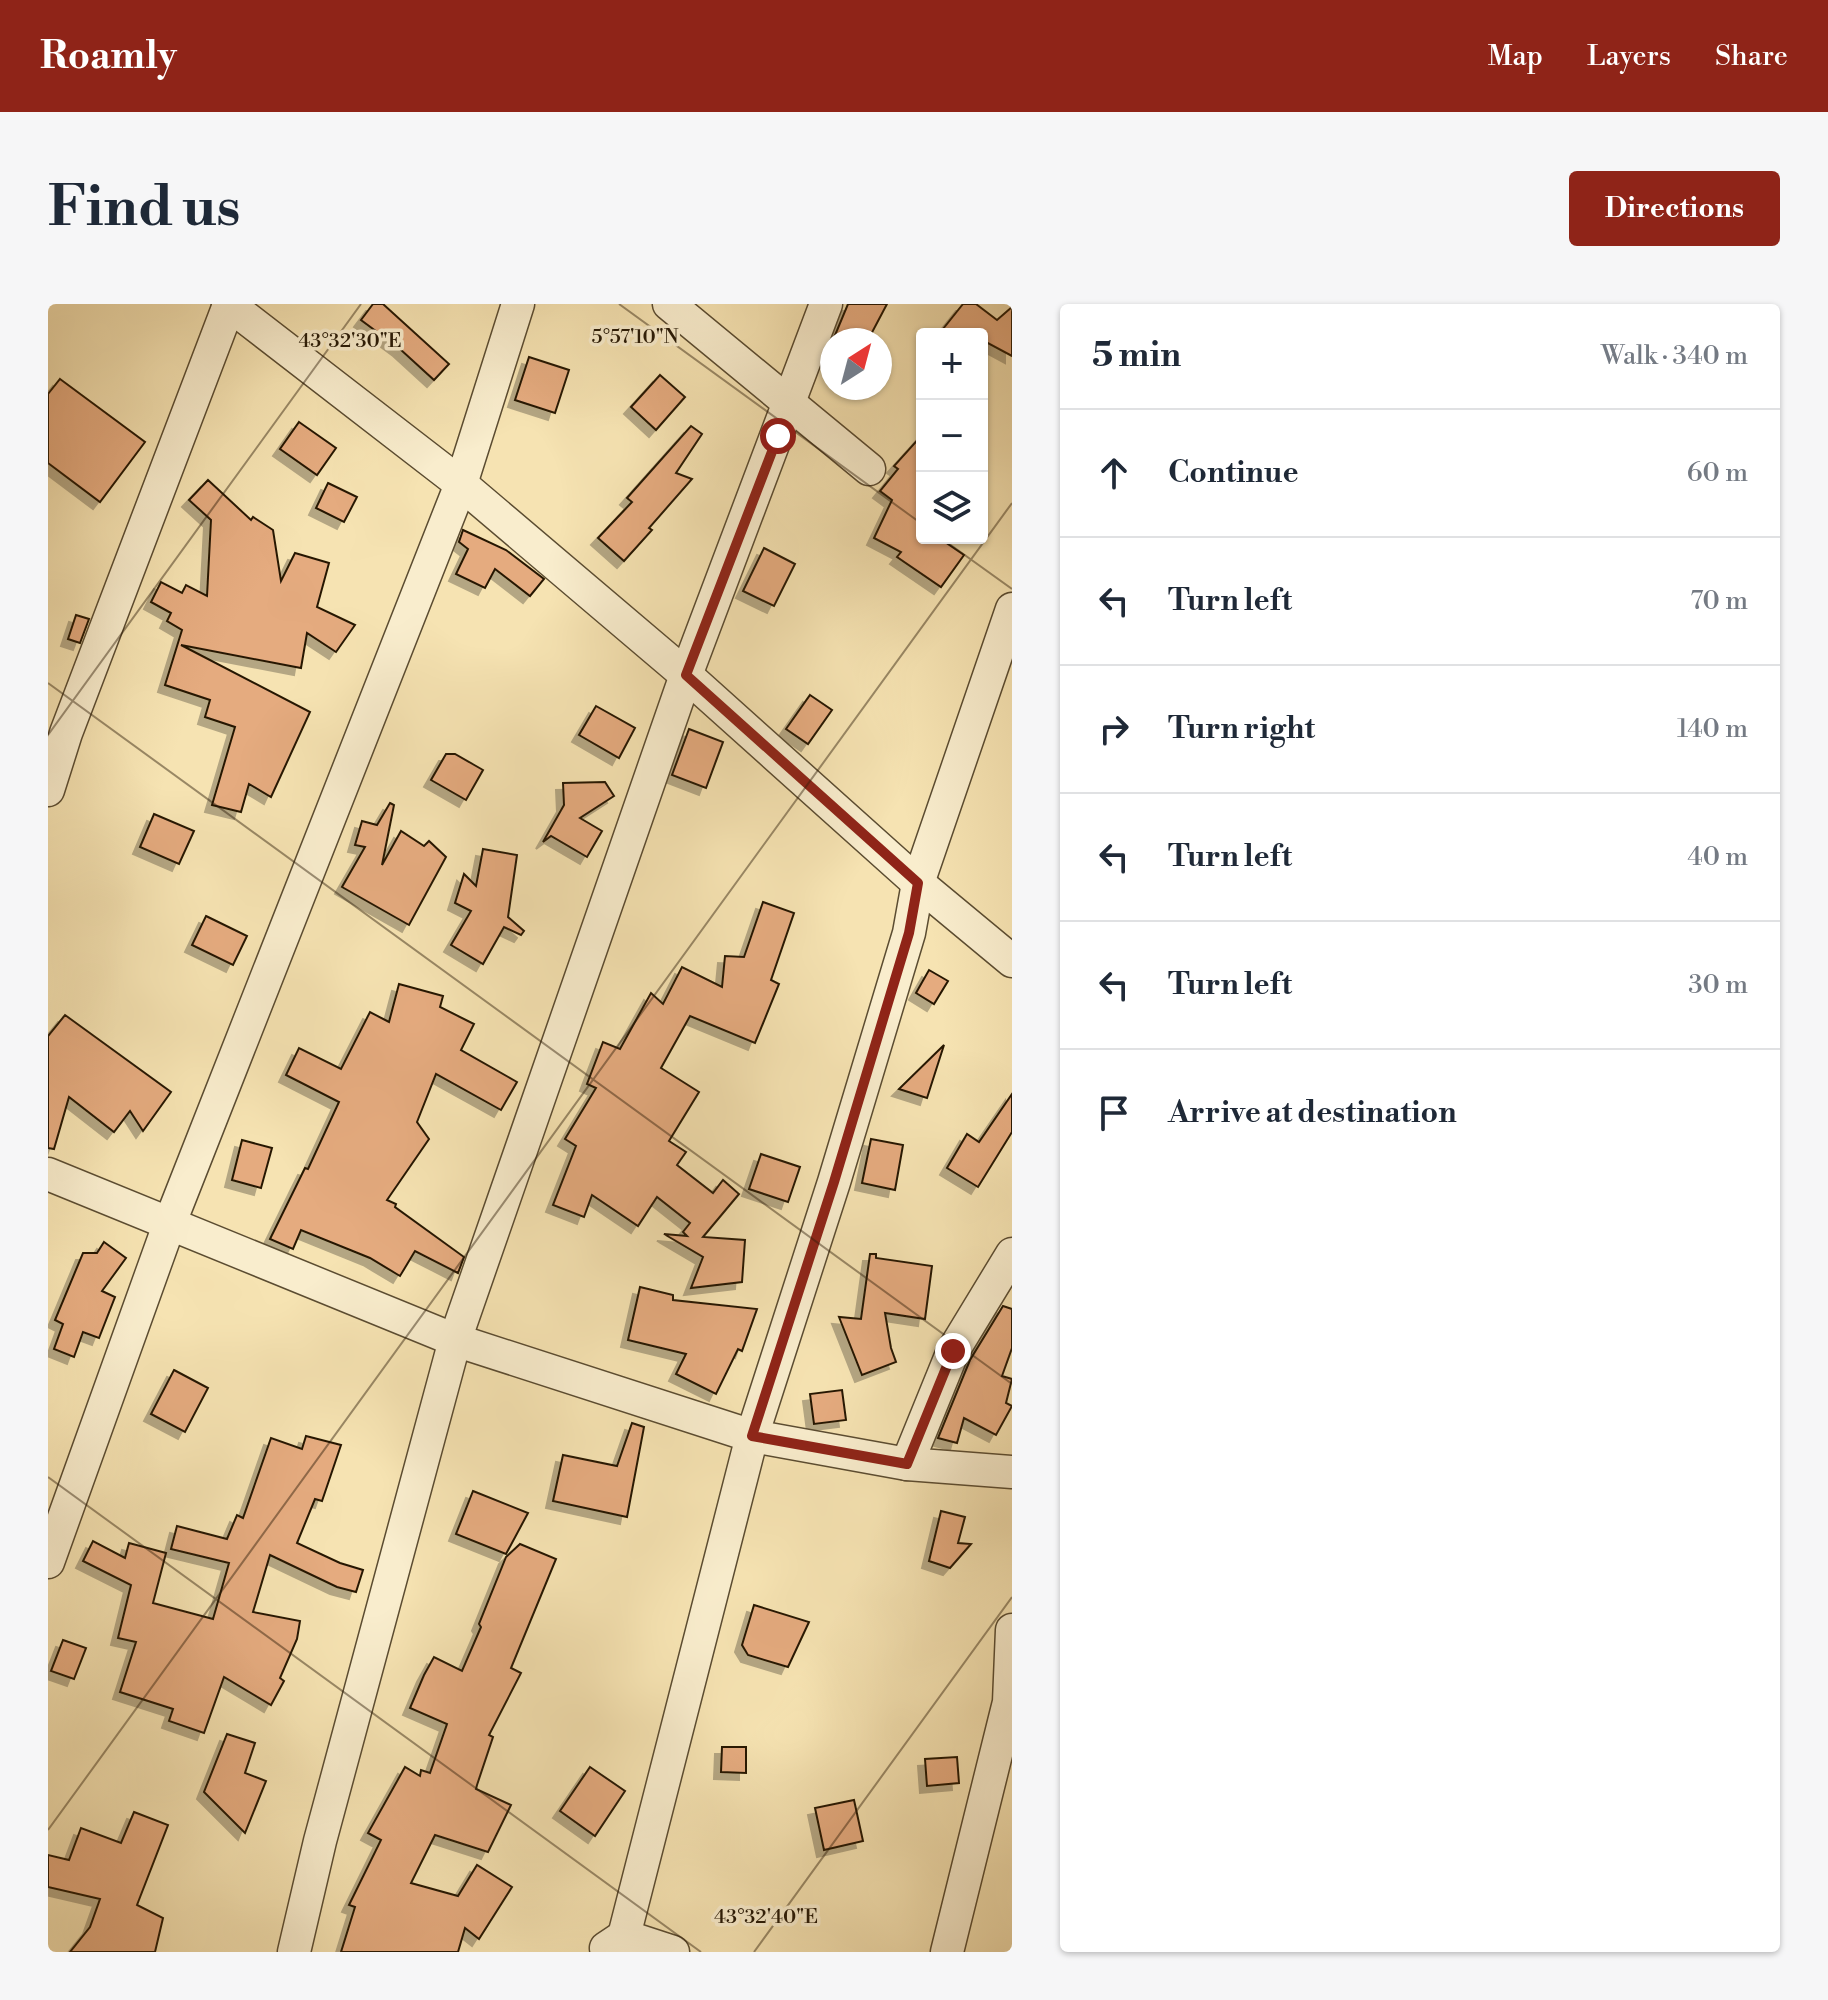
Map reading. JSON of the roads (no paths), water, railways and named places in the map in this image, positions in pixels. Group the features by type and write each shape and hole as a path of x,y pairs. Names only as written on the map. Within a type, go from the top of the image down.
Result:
{"street":[{"path":"48,1562 169,1225 461,484 518,304"},
{"path":"669,304 869,469"},
{"path":"294,1952 324,1825 455,1340 686,675 826,304"},
{"path":"48,790 66,733 228,305 461,484 686,675 918,883 1012,961"},
{"path":"673,1952 615,1947 752,1436 834,1182 909,933 918,883 1012,609"},
{"path":"48,1174 455,1340 752,1436 907,1464 1012,1472"},
{"path":"907,1464 953,1351 1012,1254"},
{"path":"947,1952 1011,1702 1012,1630"}]}
